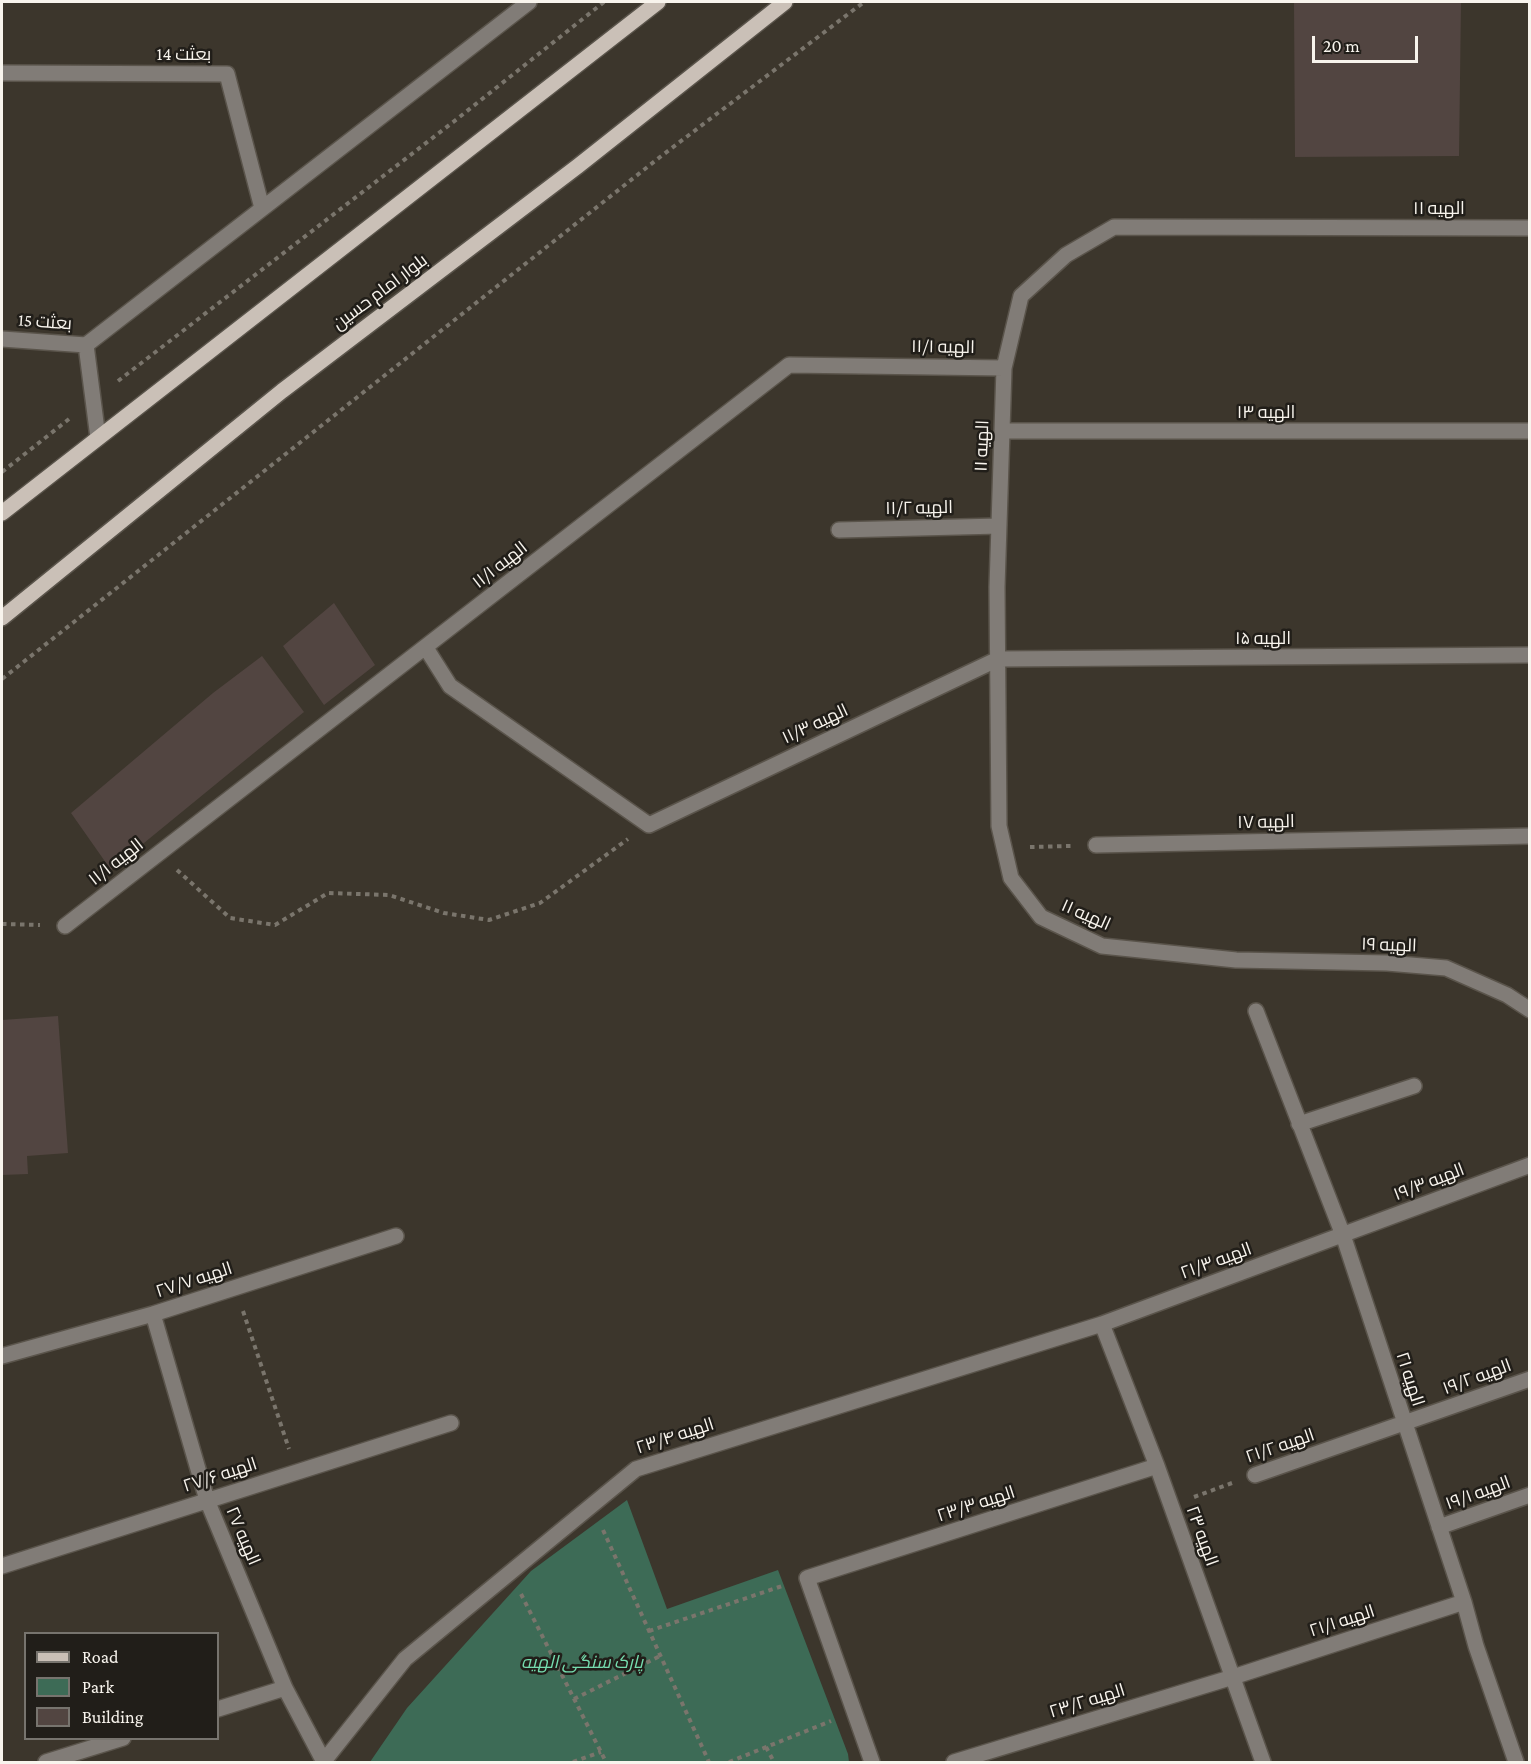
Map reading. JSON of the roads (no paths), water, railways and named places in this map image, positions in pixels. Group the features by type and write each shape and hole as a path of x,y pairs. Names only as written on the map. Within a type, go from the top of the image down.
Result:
{"main road":[{"path":"2,513 658,2"},
{"name":"بلوار امام حسین","path":"2,618 273,398 578,166 785,2"}],"street":[{"path":"98,438 86,345 529,2"},
{"name":"بعثت 14","path":"2,73 227,74 262,208"},
{"name":"الهیه ۱۱","path":"1236,960 1102,946 1041,917 1011,878 999,826 997,587 1004,368 1021,296 1066,255 1114,227 1530,228"},
{"name":"بعثت 15","path":"2,339 86,345"},
{"name":"الهیه ۱۱/۱","path":"65,926 789,365 1004,368"},
{"name":"الهیه ۱۳","path":"1002,431 1530,431"},
{"name":"الهیه ۱۱/۲","path":"840,530 999,526"},
{"name":"الهیه ۱۱/۳","path":"426,648 450,686 649,825 998,659"},
{"name":"الهیه ۱۵","path":"998,659 1530,655"},
{"name":"الهیه ۱۷","path":"1095,845 1530,836"},
{"name":"الهیه ۱۹","path":"1236,960 1387,963 1446,968 1507,995 1530,1010"},
{"name":"الهیه ۲۱","path":"1256,1011 1343,1235 1464,1602 1476,1646 1516,1762"},
{"path":"1299,1124 1414,1086"},
{"name":"الهیه ۱۹/۳","path":"1343,1235 1530,1165"},
{"name":"الهیه ۲۱/۳","path":"1102,1324 1343,1235"},
{"name":"الهیه ۲۷/۷","path":"2,1356 153,1314 396,1236"},
{"name":"الهیه ۲۷","path":"153,1314 207,1500 285,1688 324,1762"},
{"name":"الهیه ۲۳","path":"1102,1324 1263,1762"},
{"name":"الهیه ۲۳/۴","path":"324,1762 405,1659 636,1468 1102,1324"},
{"name":"الهیه ۱۹/۲","path":"1404,1424 1530,1379"},
{"name":"الهیه ۲۷/۶","path":"2,1566 451,1423"},
{"name":"الهیه ۲۱/۲","path":"1255,1475 1404,1424"},
{"name":"الهیه ۲۳/۳","path":"872,1762 807,1578 1156,1466"},
{"name":"الهیه ۱۹/۱","path":"1439,1527 1530,1495"},
{"name":"الهیه ۲۱/۱","path":"1233,1677 1464,1602"},
{"name":"الهیه ۲۳/۲","path":"954,1762 1233,1677"},
{"path":"219,1709 285,1688"},
{"path":"46,1762 117,1740"}],"park label":[{"name":"پارک سنگی الهیه","path":"582,1662"}]}
